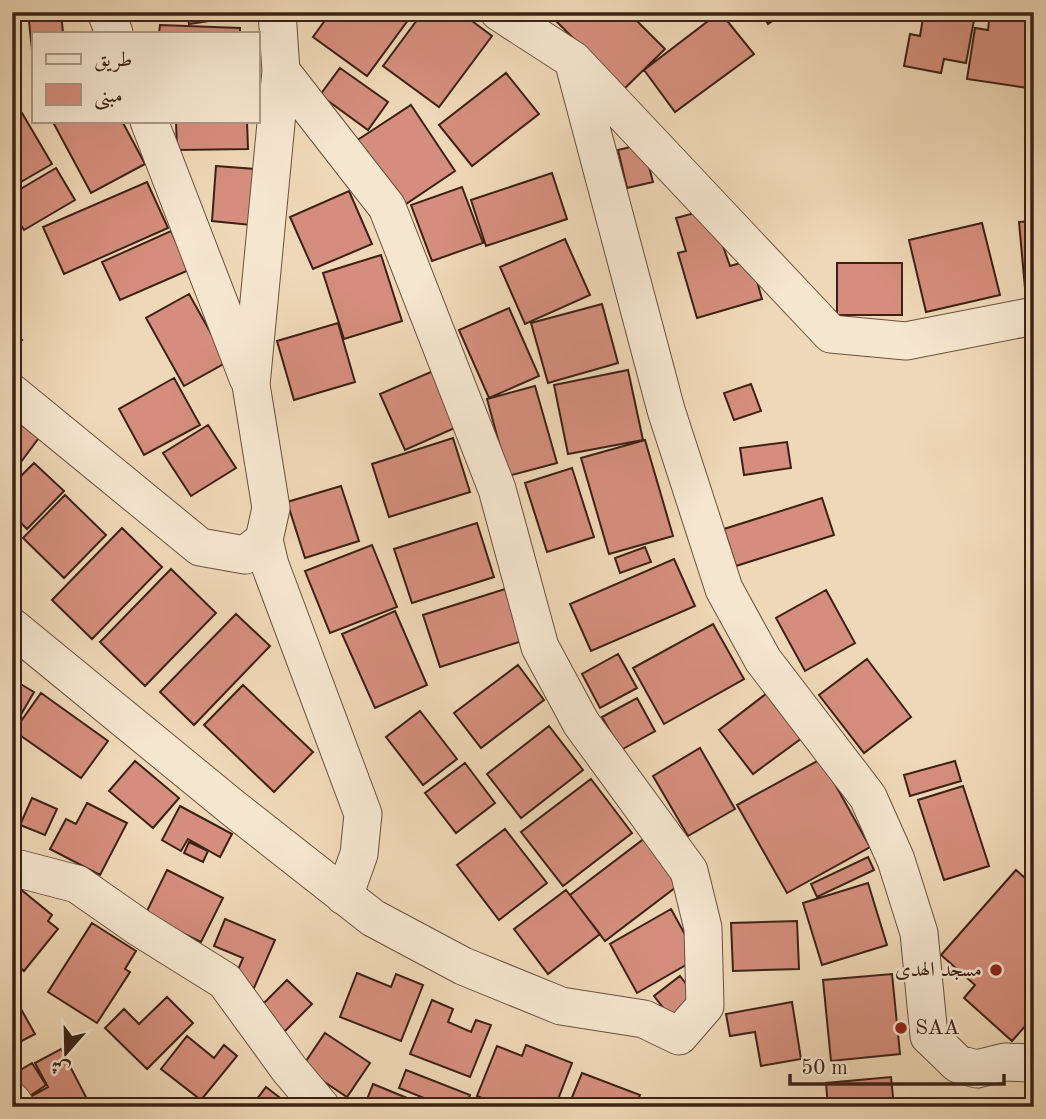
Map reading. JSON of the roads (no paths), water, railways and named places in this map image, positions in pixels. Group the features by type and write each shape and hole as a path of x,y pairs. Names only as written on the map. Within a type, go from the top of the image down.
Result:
{"street":[{"path":"106,12 114,32"},
{"path":"251,385 281,71 277,12"},
{"path":"499,12 573,61 831,334 906,341 1034,316"},
{"path":"573,61 666,410 724,589 763,660 868,796 896,860 919,933 929,1036 958,1064 977,1069 1005,1062 1034,1063"},
{"path":"12,627 373,918 463,966 561,1006 644,1019 680,1036 705,1006 703,928 689,871 582,723 540,647 497,489 387,207 281,71"},
{"path":"149,122 251,385 271,508 260,553 363,814 359,854 344,896"},
{"path":"12,393 200,547 260,553"},
{"path":"12,867 78,884 140,928 225,981 320,1107"},
{"path":"12,1101 16,1107"}],"place":[{"name":"مسجد الهدى","path":"996,970"},
{"name":"SAA","path":"901,1028"}]}
